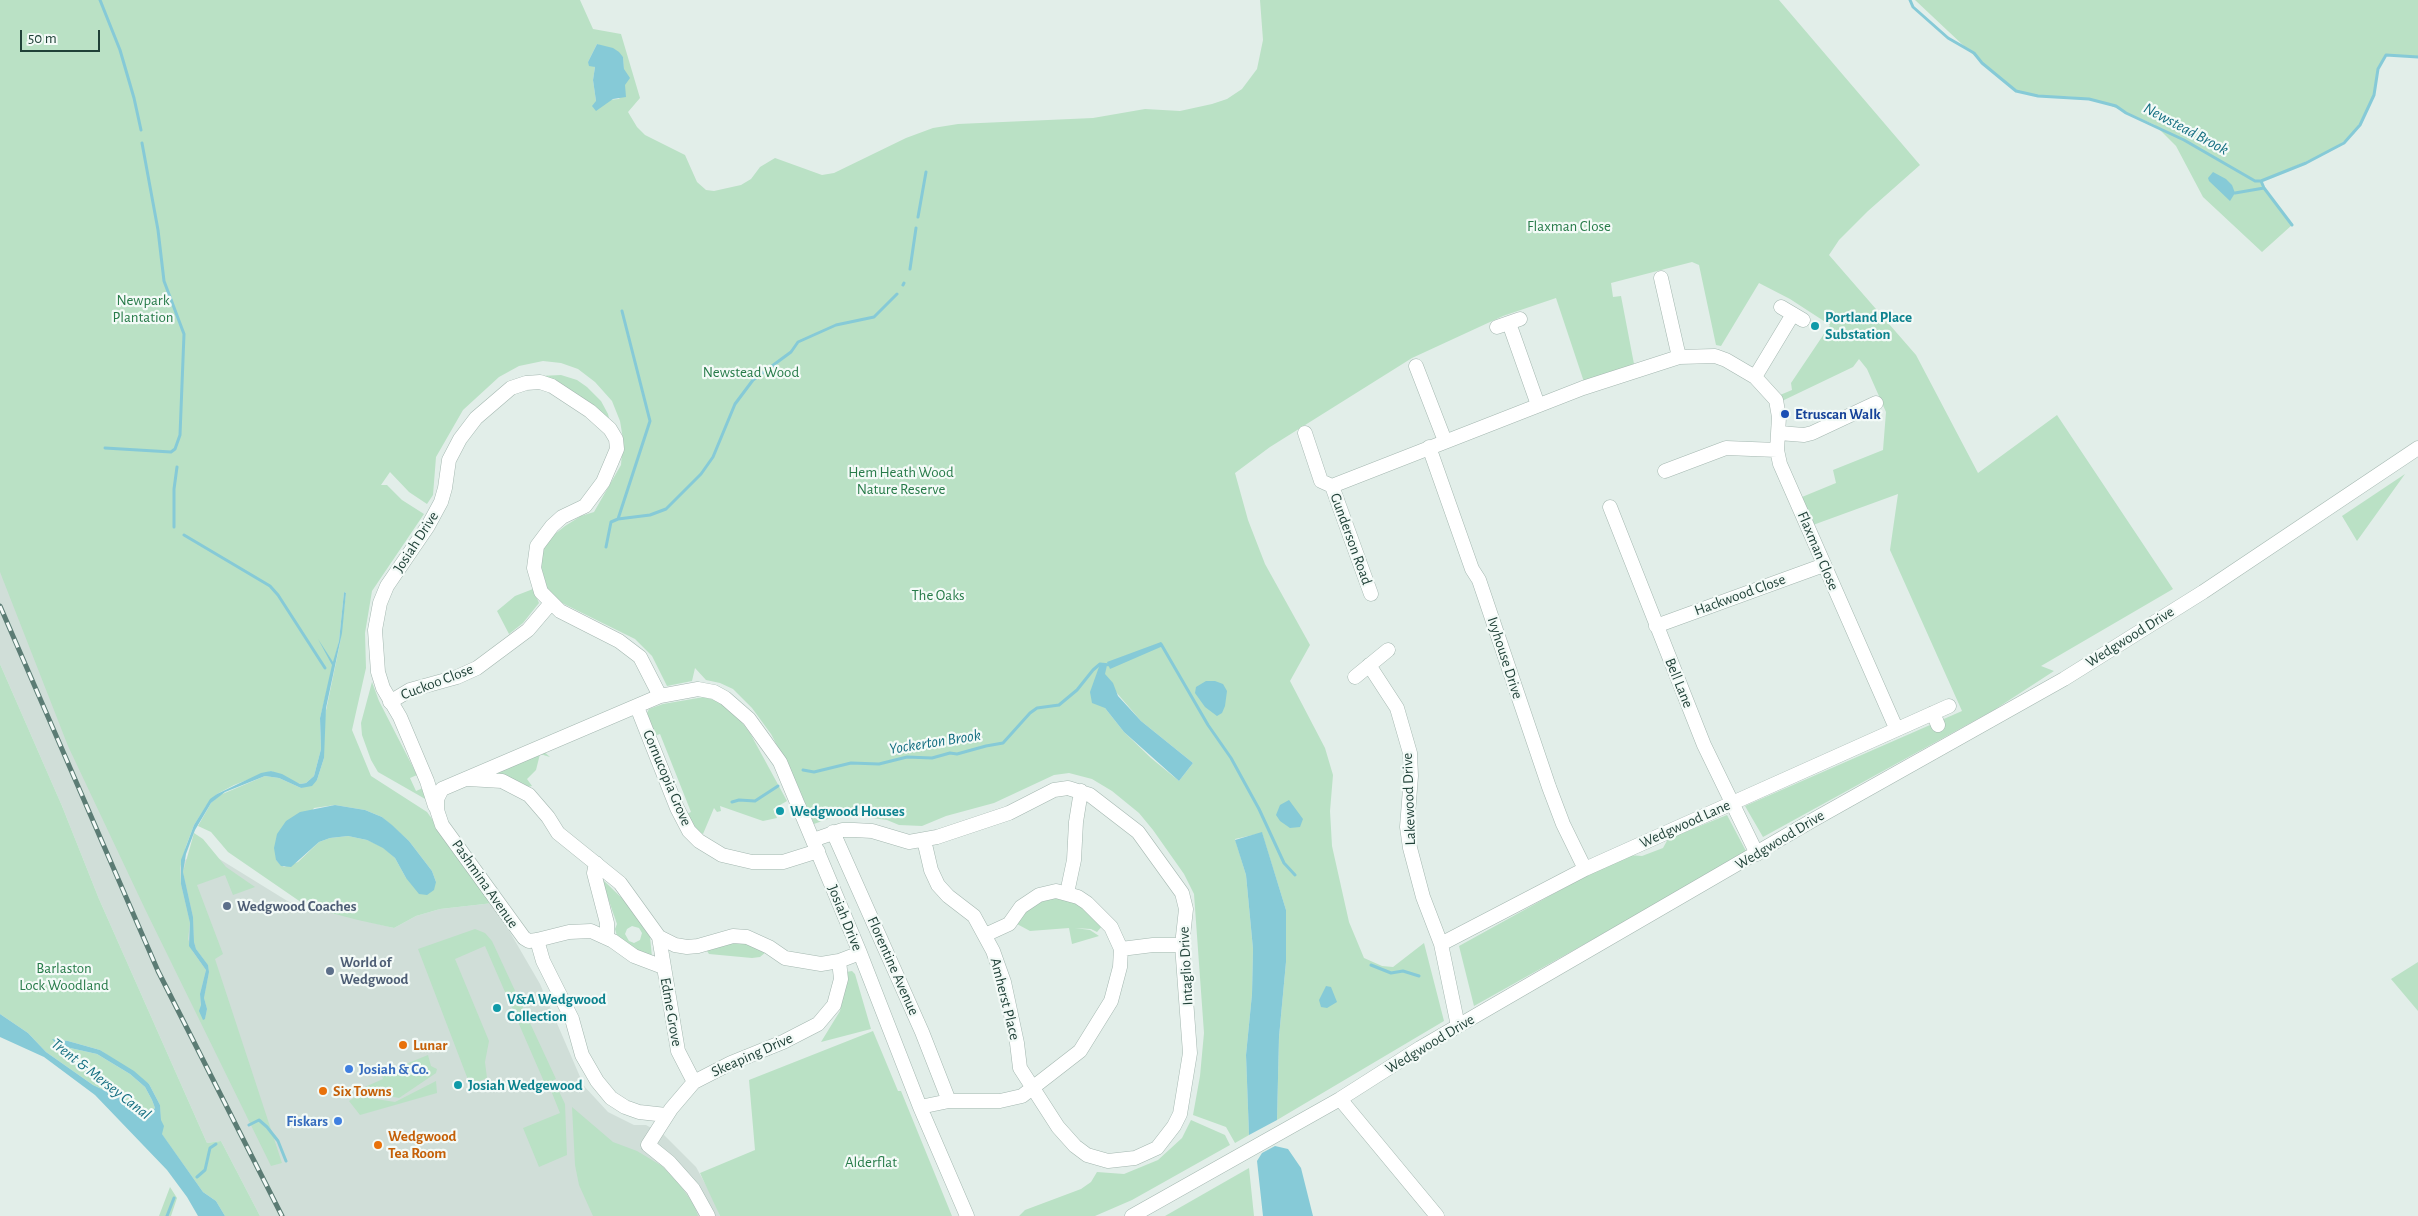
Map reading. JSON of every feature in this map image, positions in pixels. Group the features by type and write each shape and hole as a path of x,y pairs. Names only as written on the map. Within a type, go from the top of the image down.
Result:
{"street":[{"path":"1661,278 1679,357"},
{"path":"1755,378 1792,314"},
{"path":"1509,323 1538,405"},
{"name":"Flaxman Close","path":"1332,486 1538,405 1679,357 1716,356 1755,378 1776,400 1779,433 1777,450 1780,464 1896,728"},
{"path":"1415,366 1445,441"},
{"name":"Josiah Drive","path":"436,810 428,781 400,718 390,702 378,672 375,630 380,603 387,586 428,526 441,502 449,460 460,439 476,418 511,388 526,383 540,382 552,386 590,411 610,429 616,439 617,449 603,482 585,506 554,523 538,546 534,568 541,592 551,603 560,611 632,650 645,664 660,696"},
{"path":"1779,433 1812,433 1874,407"},
{"name":"Gunderson Road","path":"1305,433 1321,481 1332,486 1371,594"},
{"name":"Ivyhouse Drive","path":"1429,447 1472,569 1479,580 1563,824 1585,869"},
{"path":"1665,471 1726,448 1777,450"},
{"name":"Wedgwood Drive","path":"1132,1216 1340,1099 1458,1026 1813,820 2064,679 2203,592 2418,448"},
{"name":"Bell Lane","path":"1610,507 1704,745 1757,854"},
{"name":"Hackwood Close","path":"1656,626 1824,565"},
{"name":"Cuckoo Close","path":"390,702 410,690 457,677 477,668 522,635 551,603"},
{"path":"1355,677 1388,650"},
{"name":"Lakewood Drive","path":"1369,664 1397,708 1410,753 1411,776 1407,827 1410,848 1423,897 1442,944 1458,1026"},
{"name":"Josiah Drive","path":"419,764 440,782 458,781 660,696 698,689 714,692 724,698 749,719 780,762 860,953 920,1107 967,1216"},
{"name":"Cornucopia Grove","path":"636,706 677,808 689,831 699,841 722,855 752,862 783,862 815,845"},
{"name":"Wedgwood Lane","path":"1442,944 1585,869 1896,728 1936,719 1949,706"},
{"path":"436,810 437,799 442,788 458,781 502,781 522,790 537,803 563,838 620,883 659,937 674,945 687,948 728,937 740,936 768,947 785,958 821,964 839,961 860,953"},
{"name":"Intaglio Drive","path":"815,845 833,832 854,830 872,831 909,842 924,840 1009,813 1054,790 1068,788 1082,791 1109,808 1138,832 1182,893 1186,909 1182,945 1190,1053 1180,1114 1170,1132 1157,1148 1135,1158 1108,1162 1087,1155 1075,1146 1058,1127 1032,1088"},
{"path":"1067,893 1074,860 1076,822 1082,791"},
{"name":"Pashmina Avenue","path":"436,810 442,825 519,932 529,941 537,940"},
{"name":"Florentine Avenue","path":"833,832 918,1023 949,1101"},
{"name":"Amherst Place","path":"924,840 931,870 938,885 948,896 974,916 986,935 1004,982 1017,1043 1020,1068 1032,1088"},
{"path":"596,863 594,873 607,923 607,938"},
{"path":"920,1107 949,1101 1000,1101 1022,1096 1080,1051 1112,1001 1120,967 1121,948 1108,925 1087,903 1067,893 1050,892 1038,896 1021,907 1009,924 986,935"},
{"path":"663,966 634,956 607,938 591,931 579,930 537,940 543,962 572,1019 582,1055 597,1082 611,1098 625,1107 639,1112 666,1115"},
{"name":"Edme Grove","path":"659,937 678,1051 694,1082"},
{"path":"1121,948 1182,945"},
{"name":"Skeaping Drive","path":"708,1216 693,1189 669,1162 648,1145 666,1115 694,1082 731,1063 783,1042 818,1024 834,1005 841,979 839,961"},
{"path":"1340,1099 1437,1216"}],"shaded area":[{"path":"0,546 178,862 208,852 289,902 394,928 416,916 440,909 493,903 540,984 584,1086 608,1112 634,1125 646,1125 664,1135 696,1167 712,1196 720,1216 260,1216 221,1141 207,1143 99,899 62,806 0,664"}],"green space":[{"path":"0,0 580,0 593,29 621,34 640,98 628,112 637,127 645,135 685,155 697,182 706,190 714,191 741,185 751,179 760,167 775,158 822,175 834,173 906,138 933,128 958,124 1093,118 1145,109 1180,111 1227,99 1242,89 1257,69 1263,40 1260,0 1779,0 1920,165 1868,211 1839,240 1829,255 1916,355 1978,473 2057,415 2173,589 2041,666 2054,671 1994,710 1763,837 1745,806 1962,711 1890,550 1898,494 1813,525 1802,497 1836,483 1833,470 1883,450 1886,412 1867,369 1859,359 1853,367 1782,401 1780,395 1792,390 1791,383 1830,325 1790,299 1759,283 1721,346 1716,345 1699,265 1692,262 1611,283 1613,297 1621,296 1634,364 1584,382 1556,298 1503,316 1412,358 1270,447 1235,473 1248,520 1265,564 1310,645 1290,681 1325,748 1333,775 1330,811 1332,846 1349,922 1364,958 1382,966 1393,967 1424,943 1444,1021 1277,1120 1279,1037 1286,962 1286,910 1262,833 1235,839 1246,875 1253,949 1252,994 1246,1055 1249,1135 1235,1143 1226,1127 1193,1115 1200,1076 1204,1033 1194,894 1184,874 1139,813 1112,791 1092,779 1069,773 1054,775 994,803 946,816 922,826 899,825 887,820 849,815 833,817 814,824 797,784 771,734 752,708 733,689 720,683 706,680 695,668 692,681 667,686 652,656 635,639 560,602 547,588 540,563 541,551 550,538 565,526 581,516 594,512 621,465 623,439 620,421 612,401 595,382 578,369 561,363 543,361 519,366 499,377 463,410 436,457 433,495 427,504 409,492 390,472 381,485 387,485 402,500 424,514 372,591 365,633 366,668 352,730 371,776 427,812 493,903 440,909 416,916 394,928 308,907 228,852 211,832 198,826 211,803 220,795 265,776 279,778 301,788 317,780 324,758 324,720 340,643 346,593 344,592 339,641 320,718 321,749 314,776 306,783 300,784 271,771 234,785 217,794 206,806 194,825 186,846 180,868 181,884 190,923 188,939 193,952 206,970 200,994 201,1007 205,1019 207,1009 204,998 209,972 208,965 196,949 194,942 193,917 183,872 194,833 203,839 226,867 255,887 233,895 225,875 197,885 223,954 215,959 282,1163 271,1166 145,909 68,746 0,572","holes":["597,44 623,57 625,91 619,99 596,101 593,80 595,67 588,62","1116,692 1141,721 1193,763 1179,781 1124,732 1105,708","335,805 365,810 382,817 409,841 432,871 436,882 406,878 395,858 383,847 367,840 348,836 330,838 319,842 298,862 284,867 276,860 314,808"]},
{"path":"1915,0 2418,0 2418,57 2386,55 2378,69 2374,95 2354,134 2330,151 2261,181 2264,188 2292,225 2262,252 2203,197 2176,146 2155,125 2100,101 2075,97 2038,96 2016,91 1982,63"},
{"path":"561,375 577,380 601,401 608,414 611,426 540,376"},
{"path":"2405,474 2357,541 2342,516"},
{"path":"533,589 539,603 523,623 509,634 497,611 515,596"},
{"name":"Barlaston Lock Woodland","path":"0,664 62,806 99,899 207,1143 221,1141 260,1216 225,1216 216,1201 203,1192 161,1133 160,1105 149,1084 100,1050 53,1039 57,1045 97,1054 130,1074 145,1087 152,1100 155,1108 146,1116 121,1098 93,1085 46,1052 28,1033 0,1014"},
{"path":"372,682 379,701 417,775 410,778 416,791 423,788 427,800 378,772 371,760 362,735 361,723"},
{"path":"704,697 718,701 740,720 750,733 787,801 773,809 777,818 763,821 720,806 721,811 717,812 714,808 703,834 695,829 686,814 691,812 660,734 654,736 647,713 649,709 663,704"},
{"path":"543,751 550,757 540,754 536,770 527,779 532,786 527,787 496,773"},
{"path":"1727,815 1747,853 1474,1006 1459,946 1593,872 1629,855 1642,856 1663,848 1668,839"},
{"path":"601,878 628,904 650,937 652,957 646,957 617,936 615,929 617,924","holes":["632,926 639,928 642,933 640,940 634,943 629,941 625,934 627,929"]},
{"path":"1068,898 1079,904 1103,925 1097,932 1091,929 1075,928 1090,930 1099,936 1072,944 1069,928 1030,931 1017,924 1025,912 1040,902 1050,899"},
{"path":"475,929 485,933 492,941 556,1079 545,1084 485,946 455,959 489,1041 485,1062 487,1078 470,1085 418,949"},
{"path":"735,939 766,952 760,957 752,958 709,954 705,948"},
{"path":"2418,962 2418,1011 2391,979"},
{"path":"852,971 855,974 871,1029 821,1042 840,1011 846,984 846,972"},
{"name":"Alderflat","path":"873,1031 898,1091 901,1091 952,1216 720,1216 700,1173 755,1150 749,1080"},
{"path":"428,1055 431,1066 437,1069 436,1073 399,1098 358,1090 383,1079 381,1074"},
{"path":"436,1081 437,1093 360,1115 349,1101 357,1096 395,1102"},
{"path":"555,1083 565,1104 567,1155 539,1167 523,1128 560,1113 550,1088 551,1084"},
{"path":"572,1107 613,1142 637,1151 662,1166 680,1185 694,1205 698,1216 593,1216 579,1185 575,1165"},
{"path":"1191,1120 1225,1135 1230,1145 1132,1200 1095,1216 1019,1216 1025,1210 1081,1189 1091,1182 1097,1172 1124,1174 1158,1160 1182,1138"},
{"path":"1249,1168 1254,1216 1165,1216"},
{"path":"170,1187 177,1198 171,1216 159,1216"}],"water":[{"path":"597,44 613,48 619,52 623,57 624,69 630,78 625,85 626,97 613,99 596,111 592,106 596,101 593,80 595,67 589,66 588,62"},
{"path":"2213,172 2226,179 2232,185 2235,193 2230,201 2209,181 2208,178"},
{"path":"344,592 346,593 342,633 326,708 324,758 317,780 312,786 301,788 279,778 265,776 225,792 211,803 195,830 186,854 183,872 193,917 194,942 196,949 208,965 209,972 204,998 207,1009 205,1019 203,1020 199,1011 201,1005 200,994 206,970 189,946 190,923 181,884 181,860 194,825 210,799 217,794 261,773 271,771 282,774 300,784 306,783 314,776 321,749 320,718 332,665 318,639 333,662 339,641"},
{"path":"1161,642 1163,646 1110,669 1107,662"},
{"path":"1104,663 1107,665 1105,674 1113,683 1118,696 1141,721 1193,763 1179,781 1124,732 1105,708 1092,703 1090,692 1100,664"},
{"path":"1206,681 1215,681 1223,684 1227,691 1225,706 1222,713 1217,716 1205,707 1195,693 1196,687"},
{"path":"1289,800 1303,819 1300,827 1290,828 1280,821 1276,815 1280,805"},
{"path":"335,805 365,810 382,817 392,825 409,841 432,871 436,882 434,890 427,895 419,894 406,878 395,858 383,848 367,840 348,836 330,838 319,842 291,867 281,866 276,860 274,848 277,834 286,821 300,812"},
{"path":"1262,832 1286,910 1286,962 1279,1037 1277,1120 1249,1135 1246,1055 1252,994 1253,949 1246,875 1235,840"},
{"path":"1326,986 1331,987 1337,1002 1327,1008 1321,1007 1319,1000"},
{"path":"0,1014 28,1033 46,1052 93,1085 121,1098 146,1116 155,1108 152,1100 145,1087 130,1074 97,1054 57,1045 52,1039 68,1041 100,1050 134,1071 149,1084 160,1105 161,1120 164,1126 162,1134 203,1192 216,1201 225,1216 198,1216 167,1170 95,1095 44,1057 0,1037"},
{"path":"1275,1146 1288,1149 1301,1168 1313,1216 1263,1216 1257,1161 1262,1153"}],"waterway":[{"path":"100,0 120,50 141,130"},
{"name":"Newstead Brook","path":"1910,0 1913,7 1948,38 1974,53 1982,63 2016,91 2038,96 2089,99 2116,106 2126,113 2184,140 2255,181 2261,181 2306,163 2344,143 2360,125 2374,95 2378,69 2386,55 2418,57"},
{"path":"105,448 171,452 175,449 180,435 184,334 164,281 158,230 142,143"},
{"path":"918,217 926,172"},
{"path":"2261,181 2264,188 2292,225"},
{"path":"2235,193 2264,188"},
{"path":"910,269 916,228"},
{"path":"606,547 611,522 618,519 650,515 666,509 701,474 713,457 735,404 753,380 791,352 798,342 836,325 874,317 897,294"},
{"path":"618,519 650,421 622,311"},
{"path":"174,527 174,489 177,467"},
{"path":"184,535 270,586 278,595 325,668"},
{"path":"1161,644 1208,725 1231,758 1259,809 1284,863 1295,875"},
{"name":"Yockerton Brook","path":"803,770 814,772 851,763 879,764 907,757 932,758 1003,743 1030,713 1037,708 1059,705 1077,690 1100,664 1111,665"},
{"name":"Yockerton Brook","path":"732,802 739,800 755,801 778,786"},
{"path":"1371,965 1391,973 1403,971 1419,976"},
{"name":"Yockerton Brook","path":"249,1125 259,1120 267,1127 278,1141 286,1161"},
{"name":"Yockerton Brook","path":"197,1177 205,1170 210,1148 216,1144"},
{"name":"Yockerton Brook","path":"167,1216 174,1198"}],"railway":[{"path":"0,606 158,971 282,1216"}],"place":[{"name":"Portland Place Substation","path":"1815,326"},
{"name":"Etruscan Walk","path":"1785,414"},
{"name":"Wedgwood Houses","path":"780,811"},
{"name":"Wedgwood Coaches","path":"227,906"},
{"name":"World of Wedgwood","path":"330,971"},
{"name":"V&A Wedgwood Collection","path":"497,1008"},
{"name":"Lunar","path":"403,1045"},
{"name":"Josiah & Co.","path":"349,1069"},
{"name":"Josiah Wedgewood","path":"458,1085"},
{"name":"Six Towns","path":"323,1091"},
{"name":"Fiskars","path":"338,1121"},
{"name":"Wedgwood Tea Room","path":"378,1145"}],"park label":[{"name":"Newpark Plantation","path":"143,308"},
{"name":"Newstead Wood","path":"751,372"},
{"name":"Hem Heath Wood Nature Reserve","path":"901,480"},
{"name":"The Oaks","path":"938,595"}],"water label":[{"name":"Trent & Mersey Canal","path":"101,1079"}]}
